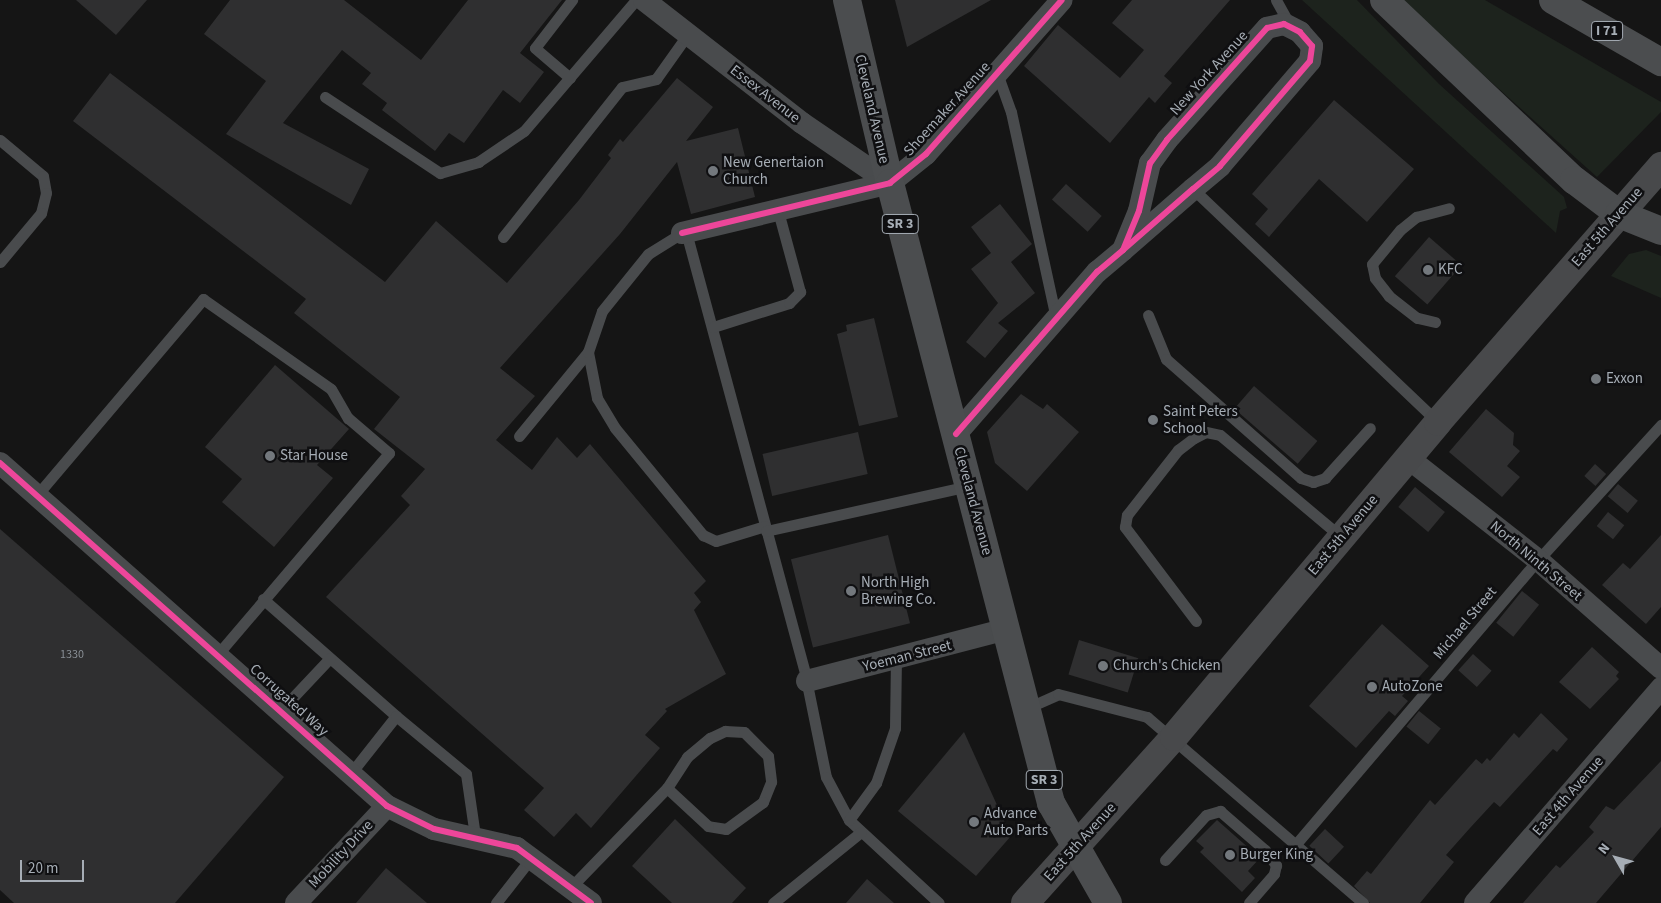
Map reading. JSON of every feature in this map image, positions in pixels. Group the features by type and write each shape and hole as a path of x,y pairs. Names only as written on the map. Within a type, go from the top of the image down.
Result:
{"main road":[{"name":"Cleveland Avenue","path":"847,0 890,183 1007,629 1025,709 1051,803 1074,847 1108,903"},
{"path":"1384,0 1574,180 1619,214 1661,231"},
{"name":"I 71","path":"1553,0 1661,62"},
{"name":"East 5th Avenue","path":"1026,903 1174,737 1438,422 1657,170"}],"street":[{"name":"Essex Avenue","path":"644,0 802,123 890,183"},
{"name":"Shoemaker Avenue","path":"684,233 890,183 922,158 1062,0"},
{"name":"New York Avenue","path":"956,434 1097,272 1123,250 1220,166 1310,61 1312,46 1292,28 1284,24 1267,28 1167,140 1150,163 1139,211 1123,250"},
{"name":"North Ninth Street","path":"1408,458 1538,560 1661,668"},
{"name":"Corrugated Way","path":"0,463 352,773 386,806 434,829 474,836 517,848 590,903"},
{"name":"Yoeman Street","path":"807,681 1007,629"},
{"name":"East 4th Avenue","path":"1475,903 1661,688"},
{"name":"Mobility Drive","path":"296,903 386,806"}],"lane":[{"path":"570,78 535,48 572,0"},
{"path":"325,97 440,173 478,162 524,130 636,0"},
{"path":"1276,0 1292,28"},
{"path":"503,237 622,87 656,79 688,34"},
{"path":"997,73 1011,112 1056,319"},
{"path":"0,140 44,176 46,193 41,213 0,262"},
{"path":"1193,189 1438,422"},
{"path":"1435,322 1417,318 1389,296 1375,278 1372,264 1400,230 1416,217 1450,208"},
{"path":"712,327 789,303 800,292 778,211"},
{"path":"519,436 588,352 602,311 648,254 684,233 712,327 807,681 826,777 848,820 939,903"},
{"path":"37,495 203,299 331,389 348,418 389,453 218,654"},
{"path":"1148,315 1166,359 1301,478 1313,482 1325,478 1370,428"},
{"path":"588,352 597,398 616,428 703,535 716,541 969,486"},
{"name":"Michael Street","path":"1296,844 1538,560 1661,425"},
{"path":"1196,621 1148,560 1125,527 1125,519 1178,450 1194,438 1206,432 1220,435 1341,537"},
{"path":"263,599 396,716 466,774 474,836"},
{"path":"281,710 330,658"},
{"path":"848,820 876,783 895,728 896,659"},
{"path":"1025,709 1058,694 1147,717 1174,737 1363,903"},
{"path":"352,773 396,716"},
{"path":"571,887 667,788 687,757 725,731 744,732 768,756 772,782 763,802 726,829 708,826 667,788"},
{"path":"1165,860 1206,815 1220,811 1265,850 1276,865 1274,874 1249,903"},
{"path":"772,903 861,832"},
{"path":"496,903 531,858"}],"shaded area":[{"path":"1302,0 1357,0 1439,84 1564,197 1567,208 1560,211 1556,233"},
{"path":"1400,0 1485,0 1661,102 1661,112 1597,177"},
{"path":"1646,250 1661,256 1661,298 1611,276 1629,254"}],"building":[{"path":"76,0 147,0 116,35"},
{"path":"230,0 344,0 421,60 468,0 562,0 520,53 544,72 520,103 503,90 464,143 449,133 435,151 382,110 387,103 362,84 371,73 342,50 283,123 369,169 351,205 226,134 266,81 204,34"},
{"path":"895,0 991,0 907,47"},
{"path":"1132,0 1230,0 1164,76 1172,83 1155,103 1149,97 1110,143 1024,66 1058,25 1120,78 1144,50 1112,23"},
{"path":"110,73 385,282 436,221 507,283 579,200 611,158 608,155 620,139 623,142 677,78 713,107 686,141 738,128 755,197 691,214 677,162 620,234 500,368 535,396 496,440 532,470 557,437 577,458 590,444 706,581 694,593 701,602 694,610 726,674 665,709 667,711 645,735 660,748 591,828 576,813 554,837 524,810 544,788 326,597 410,505 401,496 425,469 374,429 400,397 294,313 306,299 73,121"},
{"path":"1334,100 1414,169 1367,222 1319,179 1269,237 1255,224 1268,209 1252,194"},
{"path":"1066,184 1102,216 1088,232 1052,200"},
{"path":"1000,204 1032,244 1011,262 1035,293 998,323 1008,331 985,358 966,342 998,303 971,269 991,253 971,227"},
{"name":"KFC","path":"1429,237 1461,265 1427,304 1395,276"},
{"path":"874,318 898,417 859,426 837,334 847,331 846,325"},
{"name":"Star House","path":"275,365 349,429 317,465 333,478 274,547 222,502 242,479 205,447"},
{"path":"1254,386 1317,441 1298,464 1234,409"},
{"path":"1021,394 1043,409 1047,404 1079,432 1027,491 995,463 987,432"},
{"path":"1486,409 1514,433 1513,445 1520,451 1507,466 1520,477 1502,497 1449,452"},
{"path":"858,432 868,474 772,496 763,454"},
{"path":"1595,464 1606,474 1595,486 1584,476"},
{"path":"1618,484 1638,501 1628,513 1608,496"},
{"path":"1415,487 1445,512 1428,532 1398,507"},
{"path":"1608,512 1624,525 1613,539 1597,526"},
{"path":"0,529 284,777 175,903 14,903 0,890"},
{"name":"North High Brewing Co.","path":"888,535 910,623 813,647 791,559"},
{"path":"1661,535 1661,607 1646,624 1602,585 1623,563 1630,569"},
{"path":"1522,591 1539,605 1513,637 1496,623"},
{"path":"1382,624 1429,666 1402,696 1408,701 1395,716 1389,711 1356,748 1309,706"},
{"name":"Church's Chicken","path":"1079,640 1138,658 1128,693 1068,674"},
{"path":"1592,647 1619,672 1616,676 1619,679 1590,709 1559,682"},
{"path":"1473,654 1492,671 1477,687 1458,670"},
{"path":"1419,711 1441,729 1428,744 1406,727"},
{"path":"1541,713 1568,739 1557,752 1553,749 1500,807 1494,802 1470,828 1446,855 1454,862 1420,903 1370,903 1354,886 1367,871 1371,874 1430,800 1435,805 1476,759 1482,764 1487,758 1490,761 1514,733 1519,738"},
{"path":"964,732 1011,836 976,876 898,811"},
{"path":"1661,761 1661,827 1596,903 1523,903 1556,865 1560,868 1594,832 1589,827 1606,806 1614,810"},
{"path":"675,819 746,888 732,903 672,903 632,866"},
{"name":"Burger King","path":"1217,820 1260,858 1248,871 1255,878 1242,892 1200,852 1204,848 1196,841"},
{"path":"1325,829 1344,847 1328,864 1309,846"},
{"path":"386,868 427,903 356,903"},
{"path":"867,879 894,903 846,903"}],"cycle path":[{"path":"682,233 890,183 926,154 1062,0"},
{"path":"956,434 1097,272 1123,250 1220,166 1310,61 1312,46 1300,32 1284,24 1267,28 1167,140 1150,163 1139,211 1123,250"},
{"path":"0,463 387,806 434,829 517,848 591,903"}],"place":[{"name":"New Genertaion Church","path":"713,171"},
{"name":"KFC","path":"1428,270"},
{"name":"Exxon","path":"1596,379"},
{"name":"Saint Peters School","path":"1153,420"},
{"name":"Star House","path":"270,456"},
{"name":"North High Brewing Co.","path":"851,591"},
{"name":"Church's Chicken","path":"1103,666"},
{"name":"AutoZone","path":"1372,687"},
{"name":"Advance Auto Parts","path":"974,822"},
{"name":"Burger King","path":"1230,855"}]}
